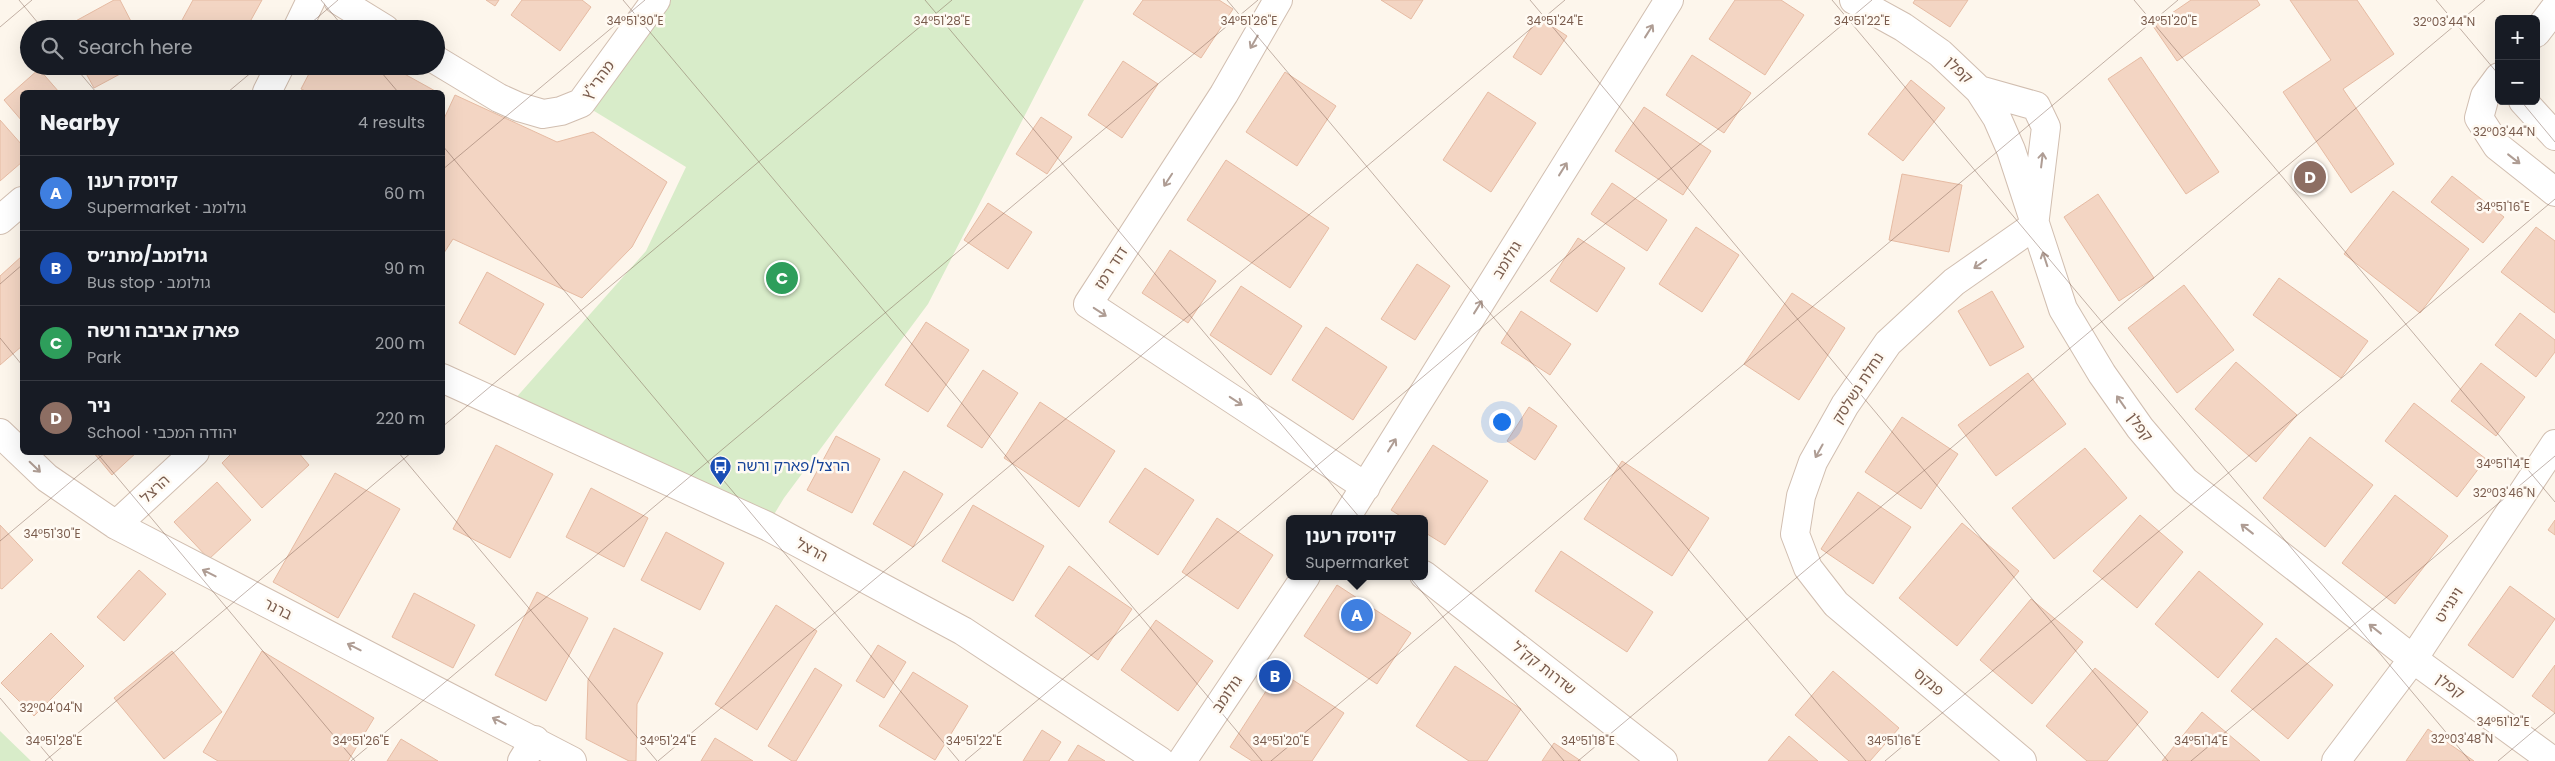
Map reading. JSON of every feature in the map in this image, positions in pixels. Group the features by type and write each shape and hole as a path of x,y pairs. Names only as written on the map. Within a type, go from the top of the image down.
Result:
{"street":[{"path":"301,20 311,0"},
{"path":"338,0 370,20"},
{"name":"מהרי\"ץ","path":"445,66 498,98 519,107 543,114 566,110 581,103 656,0"},
{"name":"דוד רמז","path":"1278,0 1224,94 1088,304 1366,487"},
{"name":"גולומב","path":"1350,515 1668,0"},
{"name":"קפלן","path":"1854,0 1903,27 1940,53 1979,90 1997,118 2011,150 2034,226 2063,309 2102,374 2140,428 2185,481 2413,659 2553,761"},
{"path":"2540,28 2555,8"},
{"path":"268,90 276,75"},
{"path":"2495,82 2485,96 2479,118 2497,146 2555,192"},
{"path":"1979,90 2036,106 2046,127 2034,226"},
{"path":"2527,105 2555,136"},
{"path":"0,220 20,203"},
{"name":"נחלת נשלסק","path":"1836,604 1808,568 1795,534 1801,496 1813,462 1845,405 1888,343 1954,282 2034,226"},
{"name":"הרצל","path":"445,379 776,531 963,631 1160,761"},
{"name":"ברנר","path":"0,433 20,452"},
{"name":"וינגייט","path":"2336,761 2413,659 2555,444"},
{"name":"ברנר","path":"23,455 47,478 116,526 528,750 572,761"},
{"name":"הרצל","path":"116,526 192,455"},
{"name":"שדרות קק\"ל","path":"1428,579 1663,761"},
{"name":"גולומב","path":"1182,761 1303,580"},
{"name":"פנקס","path":"1836,604 2022,761"}],"green space":[{"path":"656,0 1084,0 928,304 784,498 767,526 507,408 646,251 686,167 581,103"},
{"path":"0,731 31,761 0,761"}],"building":[{"path":"114,0 120,0 130,20 77,20"},
{"path":"193,0 262,0 251,20 182,20"},
{"path":"486,0 499,0 495,6"},
{"path":"522,0 582,0 591,7 560,51 511,15"},
{"path":"1143,0 1219,0 1233,9 1201,58 1133,14"},
{"path":"1381,0 1423,0 1411,19"},
{"path":"1735,0 1781,0 1804,15 1765,75 1709,39"},
{"path":"1915,0 1968,0 1950,27 1913,3"},
{"path":"2191,0 2257,0 2260,5 2177,61 2153,26"},
{"path":"2290,0 2357,0 2394,54 2343,89 2394,164 2351,193 2283,92 2331,60"},
{"path":"1538,17 1567,36 1541,75 1513,57"},
{"path":"1692,55 1751,93 1724,133 1666,95"},
{"path":"2141,57 2219,172 2186,194 2108,79"},
{"path":"1123,61 1158,84 1122,138 1088,115"},
{"path":"1285,72 1336,106 1297,166 1246,132"},
{"path":"32,75 44,75 57,90 20,90 20,119 4,100"},
{"path":"87,75 118,75 94,88"},
{"path":"308,75 406,75 433,90 303,90 301,89"},
{"path":"1911,80 1945,108 1903,161 1868,134"},
{"path":"1488,92 1536,123 1491,192 1443,160"},
{"path":"455,95 557,142 593,132 667,182 632,247 582,298 453,239 445,251 445,117"},
{"path":"1644,107 1711,151 1683,195 1615,151"},
{"path":"1041,117 1072,137 1047,174 1016,154"},
{"path":"0,120 20,143 20,164 0,181"},
{"path":"1226,160 1329,228 1290,288 1187,220"},
{"path":"1902,174 1962,185 1949,252 1889,240"},
{"path":"2452,176 2504,217 2483,243 2431,202"},
{"path":"1612,183 1667,220 1647,251 1591,214"},
{"path":"2393,191 2469,249 2420,313 2344,254"},
{"path":"2098,194 2154,278 2119,301 2064,217"},
{"path":"988,203 1032,232 1008,269 964,240"},
{"path":"1696,227 1739,255 1702,312 1659,284"},
{"path":"2536,227 2555,241 2555,313 2501,272"},
{"path":"1578,238 1625,268 1597,312 1550,281"},
{"path":"1170,250 1216,281 1188,323 1142,293"},
{"path":"20,258 20,348 0,365 0,276"},
{"path":"1417,264 1450,286 1415,340 1381,319"},
{"path":"487,272 544,304 515,355 459,323"},
{"path":"2279,278 2368,341 2341,378 2253,315"},
{"path":"2184,285 2234,350 2177,393 2128,328"},
{"path":"1241,286 1302,326 1271,375 1210,335"},
{"path":"1992,291 2024,347 1990,366 1958,311"},
{"path":"1792,293 1845,328 1799,400 1744,364"},
{"path":"1521,311 1571,344 1550,375 1501,343"},
{"path":"2520,313 2555,340 2555,352 2536,377 2495,345"},
{"path":"926,322 969,350 928,412 885,385"},
{"path":"1326,327 1387,367 1353,420 1292,380"},
{"path":"2236,362 2297,415 2256,462 2195,409"},
{"path":"2481,363 2525,397 2496,436 2451,401"},
{"path":"983,370 1018,393 982,448 947,426"},
{"path":"2028,373 2066,424 1996,476 1958,425"},
{"path":"1040,402 1115,451 1079,507 1004,458"},
{"path":"2414,403 2486,459 2457,497 2385,441"},
{"path":"1529,407 1557,426 1535,460 1507,441"},
{"path":"1902,417 1958,454 1921,509 1865,472"},
{"path":"836,436 880,459 852,513 807,490"},
{"path":"2310,437 2373,485 2325,547 2263,498"},
{"path":"496,445 553,474 510,558 453,529"},
{"path":"1433,445 1488,481 1445,545 1428,534 1428,515 1399,515 1391,510"},
{"path":"2085,448 2127,498 2054,559 2012,508"},
{"path":"95,455 134,455 112,475"},
{"path":"230,455 301,455 309,465 262,508 222,463"},
{"path":"1622,461 1709,518 1672,576 1584,519"},
{"path":"1145,468 1194,500 1158,555 1109,522"},
{"path":"904,471 943,494 913,547 873,524"},
{"path":"335,473 400,509 338,618 273,582"},
{"path":"217,482 251,520 209,559 174,522"},
{"path":"591,488 648,518 624,567 566,537"},
{"path":"1858,492 1911,527 1873,584 1821,549"},
{"path":"2395,495 2448,536 2395,604 2342,563"},
{"path":"973,505 1044,546 1013,601 942,561"},
{"path":"2140,515 2183,552 2137,608 2093,571"},
{"path":"1217,518 1273,555 1238,609 1182,572"},
{"path":"2555,520 2555,535 2548,530"},
{"path":"1962,523 2019,571 1957,646 1899,598"},
{"path":"0,525 33,560 2,589 0,588"},
{"path":"666,532 724,563 700,610 641,580"},
{"path":"1561,551 1653,612 1627,652 1535,591"},
{"path":"1069,566 1132,609 1098,660 1035,616"},
{"path":"139,570 166,594 124,641 97,617"},
{"path":"2199,571 2263,624 2218,678 2155,624"},
{"path":"1337,585 1411,633 1377,684 1304,636"},
{"path":"2510,586 2555,619 2513,678 2468,645"},
{"path":"537,592 588,618 546,701 495,675"},
{"path":"414,593 475,625 453,668 392,637"},
{"path":"2031,599 2083,642 2032,704 1980,660"},
{"path":"776,605 817,631 757,730 715,704"},
{"path":"1156,620 1213,661 1178,711 1121,670"},
{"path":"614,628 663,653 637,704 636,761 629,761 586,739 588,680"},
{"path":"51,633 84,666 34,716 1,683"},
{"path":"2276,638 2333,685 2288,739 2231,691"},
{"path":"878,645 906,662 884,698 856,681"},
{"path":"172,651 222,712 164,759 114,698"},
{"path":"262,651 374,718 348,761 218,761 203,752"},
{"path":"2555,665 2555,713 2532,696"},
{"path":"1455,666 1521,709 1487,761 1469,761 1416,726"},
{"path":"815,668 842,685 796,761 792,761 768,746"},
{"path":"2095,668 2148,712 2107,761 2087,761 2046,726"},
{"path":"1279,671 1344,713 1312,761 1252,761 1230,747"},
{"path":"1833,671 1899,728 1870,761 1849,761 1795,715"},
{"path":"913,672 968,706 935,760 879,726"},
{"path":"2202,712 2260,761 2162,761"},
{"path":"2428,729 2474,761 2406,761"},
{"path":"1042,730 1061,742 1049,761 1023,761"},
{"path":"1789,736 1818,761 1768,761"},
{"path":"715,738 753,761 701,761"},
{"path":"401,739 438,761 387,761"},
{"path":"1554,743 1581,761 1542,761"},
{"path":"1078,745 1105,761 1068,761"}],"place":[{"name":"ניר","path":"2310,177"},
{"name":"פארק אביבה ורשה","path":"782,278"},
{"name":"הרצל/פארק ורשה","path":"721,485"},
{"name":"קיוסק רענן","path":"1357,615"},
{"name":"גולומב/מתנ״ס","path":"1275,676"}]}
